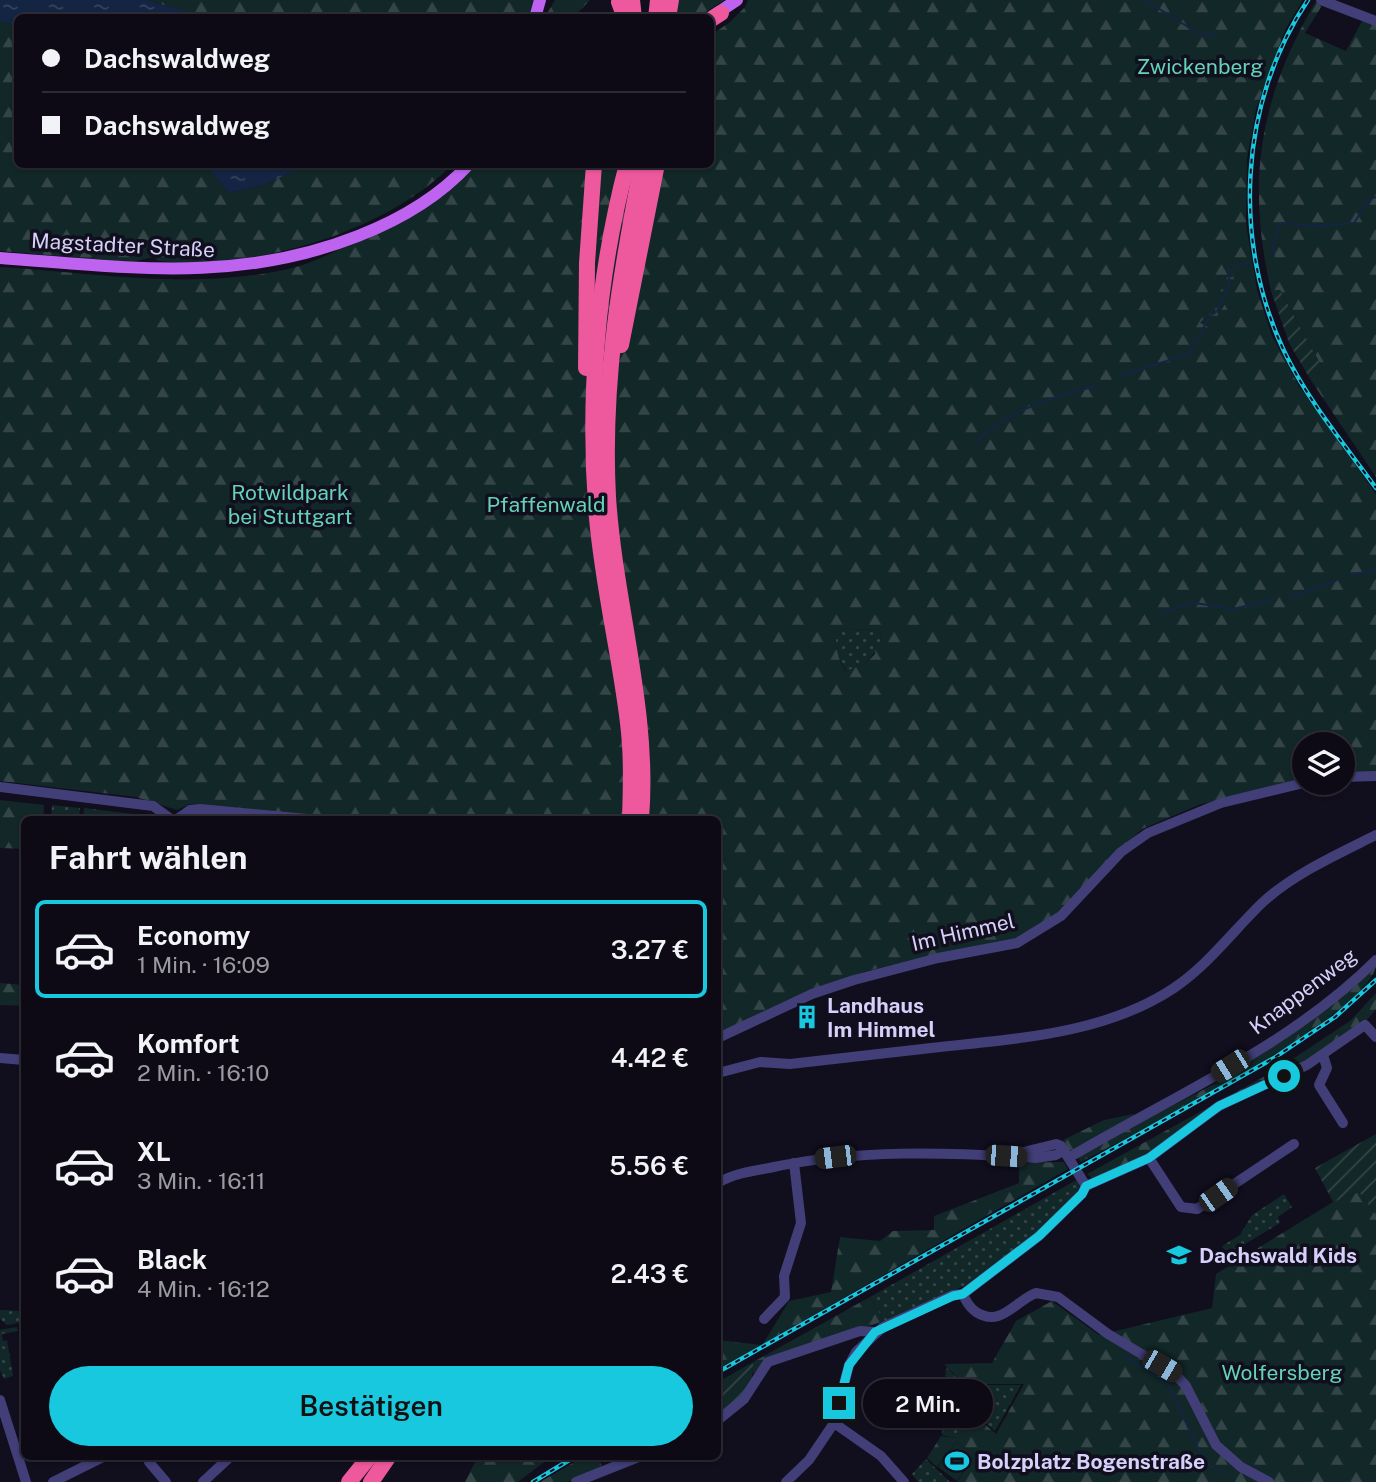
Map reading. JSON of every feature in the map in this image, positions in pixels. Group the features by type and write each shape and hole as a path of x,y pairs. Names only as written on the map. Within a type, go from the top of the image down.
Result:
{"highway":[{"path":"594,168 586,329 587,441 591,467 595,474"},
{"path":"618,200 620,168"},
{"path":"626,168 606,264 596,356 595,474 599,541 629,726 630,816"},
{"path":"641,168 621,272 611,348 608,434 612,540 642,747 641,816"},
{"path":"608,434 620,351 656,168"},
{"path":"349,1482 363,1460"},
{"path":"355,1482 364,1460"},
{"path":"371,1482 385,1460"}],"main road":[{"path":"714,17 737,0"},
{"path":"623,1 638,14"},
{"name":"Magstadter Straße","path":"0,258 180,270 239,267 278,261 346,241 394,220 436,194 465,168"}],"street":[{"path":"1321,0 1376,21"},
{"path":"1355,777 1376,776"},
{"name":"Im Himmel","path":"721,1037 812,994 854,980 938,958 1017,943 1061,916 1121,852 1148,833 1221,803 1292,786"},
{"path":"0,787 153,806 167,816"},
{"path":"181,816 190,810 201,808 278,816"},
{"path":"721,1072 760,1062 790,1064 1035,1037 1080,1028 1172,990 1206,965 1264,902 1324,862 1376,835"},
{"name":"Knappenweg","path":"721,1182 749,1172 794,1163 879,1154 1006,1156 1056,1144 1067,1153 1184,1095 1275,1038 1354,980 1376,960"},
{"path":"786,1482 820,1447 834,1423 849,1365 875,1332 953,1296 963,1294 1039,1236 1082,1194 1086,1186 1149,1158 1219,1106 1323,1055 1365,1025 1376,1037"},
{"path":"1323,1055 1327,1068 1319,1085 1343,1123"},
{"path":"0,1058 21,1060"},
{"path":"1149,1158 1181,1207 1197,1209 1294,1144"},
{"path":"1067,1153 1086,1186"},
{"path":"764,1319 785,1297 784,1276 801,1223 794,1163"},
{"path":"963,1294 972,1309 990,1317 1009,1312 1036,1293 1053,1294 1133,1349 1175,1374 1186,1386 1216,1445 1241,1467 1269,1482"},
{"path":"721,1418 744,1399 768,1362 860,1331 875,1332"},
{"path":"0,1403 26,1482"},
{"path":"834,1423 881,1456 904,1482"},
{"path":"53,1482 97,1460"},
{"path":"204,1482 223,1460"},
{"path":"576,1482 631,1460"},
{"path":"149,1462 166,1482"}],"green space":[{"path":"147,0 534,0 529,14 190,14"},
{"path":"555,0 590,0 577,14 547,14"},
{"path":"678,0 725,0 704,13 676,14"},
{"name":"Pfaffenwald","path":"748,0 1303,0 1286,28 1256,109 1247,159 1246,224 1257,290 1272,336 1299,386 1376,494 1376,774 1355,774 1355,732 1292,732 1292,784 1201,804 1142,829 1099,869 1065,911 1011,943 936,954 863,972 721,1032 721,816 306,816 190,804 177,810 136,797 0,781 0,267 146,278 256,275 308,263 373,235 434,200 472,168 714,168 714,33 730,22 745,7","holes":["843,629 881,630 882,644 876,644 875,654 865,664 846,671 839,657 835,633"]},
{"name":"Zwickenberg","path":"1316,1 1323,4 1305,33 1346,51 1362,21 1376,25 1376,477 1310,379 1323,369 1280,290 1271,291 1263,251 1259,176 1270,107 1281,72"},
{"path":"0,21 14,25 14,168 208,168 229,193 263,185 294,171 294,168 448,168 423,189 390,210 354,228 275,253 235,260 158,261 154,257 131,262 0,251"},
{"path":"1232,271 1236,287 1210,328 1200,323 1216,302 1228,272"},
{"path":"1280,290 1323,369 1310,379 1289,343 1271,291"},
{"path":"843,629 881,630 882,644 865,664 847,671 839,657 835,638 835,633"},
{"path":"0,800 44,805 43,816 21,816 21,849 0,848"},
{"path":"52,805 80,808 79,816 51,816"},
{"path":"84,808 149,816 83,816"},
{"path":"1376,964 1365,985 1337,1012 1295,1041 1195,1101 1081,1162 1079,1160 1080,1154 1222,1080 1313,1016"},
{"path":"0,983 21,985 21,1006 0,1005"},
{"path":"1376,993 1376,1009 1363,1025 1311,1061 1263,1085 1148,1156 1094,1180 1087,1174 1276,1070 1350,1021"},
{"path":"1133,1114 1136,1120 1071,1152 1063,1140 1104,1120"},
{"path":"1376,1134 1376,1215 1359,1192 1333,1202 1315,1168"},
{"path":"1064,1162 1068,1169 763,1344 789,1301 831,1292 840,1237 880,1241 893,1231 934,1230 934,1216 1019,1183 1019,1163"},
{"path":"1078,1179 1080,1190 1034,1235 966,1285 884,1321 870,1297"},
{"name":"Wolfersberg","path":"1359,1192 1376,1215 1376,1482 957,1482 975,1455 956,1442 937,1467 927,1458 941,1436 958,1438 980,1420 996,1434 1024,1384 964,1384 944,1364 992,1363 1016,1321 1052,1301 1099,1335 1212,1308 1216,1274 1333,1202"},
{"path":"1284,1194 1292,1207 1278,1217 1280,1223 1227,1255 1222,1246 1240,1235 1252,1215"},
{"path":"870,1297 884,1321 768,1360 753,1374 753,1362"},
{"path":"0,1310 21,1311 21,1323 7,1325 0,1319"},
{"path":"17,1327 18,1331 2,1334 3,1341 7,1340 13,1376 4,1379 0,1370 0,1330"},
{"path":"721,1340 762,1345 721,1367"},
{"path":"753,1362 748,1388 739,1400 721,1414 721,1380"},
{"path":"946,1367 964,1385 1021,1385 995,1431 981,1419 958,1438 942,1435 943,1414 950,1413 950,1407 943,1405"},
{"name":"Bolzplatz Bogenstraße","path":"956,1442 975,1455 957,1481 938,1467"},
{"path":"926,1459 950,1482 918,1482 912,1474"},
{"path":"476,1460 547,1460 518,1482 465,1482"},
{"path":"578,1460 598,1460 604,1469 567,1482 540,1482"}],"water":[{"path":"0,0 147,0 191,14 14,14 14,25 0,21"},
{"path":"208,168 294,168 294,171 263,185 229,193"}],"waterway":[{"path":"1145,0 1196,32 1218,36"},
{"path":"1274,258 1273,243 1281,223 1315,226 1354,223 1369,199 1376,197"},
{"path":"1234,267 1249,263"},
{"path":"1122,375 1189,354 1210,316 1217,311 1229,285 1229,268"},
{"path":"975,443 1001,422 1032,406 1097,386"},
{"path":"1350,575 1376,570"},
{"path":"1289,598 1337,580"},
{"path":"1161,612 1195,603 1233,609 1275,599"},
{"path":"1124,1356 1168,1384 1197,1446 1208,1464 1223,1474"}],"railway":[{"path":"1308,0 1285,40 1268,82 1256,127 1251,172 1251,218 1256,264 1267,309 1284,351 1327,422 1376,488"},
{"path":"721,1370 1274,1058 1335,1017 1376,980"},
{"path":"533,1482 569,1460"}],"place":[{"name":"Landhaus Im Himmel","path":"807,1017"},
{"name":"Dachswald Kids","path":"1179,1255"},
{"name":"Bolzplatz Bogenstraße","path":"957,1461"}],"route":[{"path":"839,1403 849,1365 856,1352 883,1326 963,1294 1039,1236 1082,1194 1086,1186 1149,1158 1219,1106 1284,1076"}],"park label":[{"name":"Rotwildpark bei Stuttgart","path":"290,504"}]}
